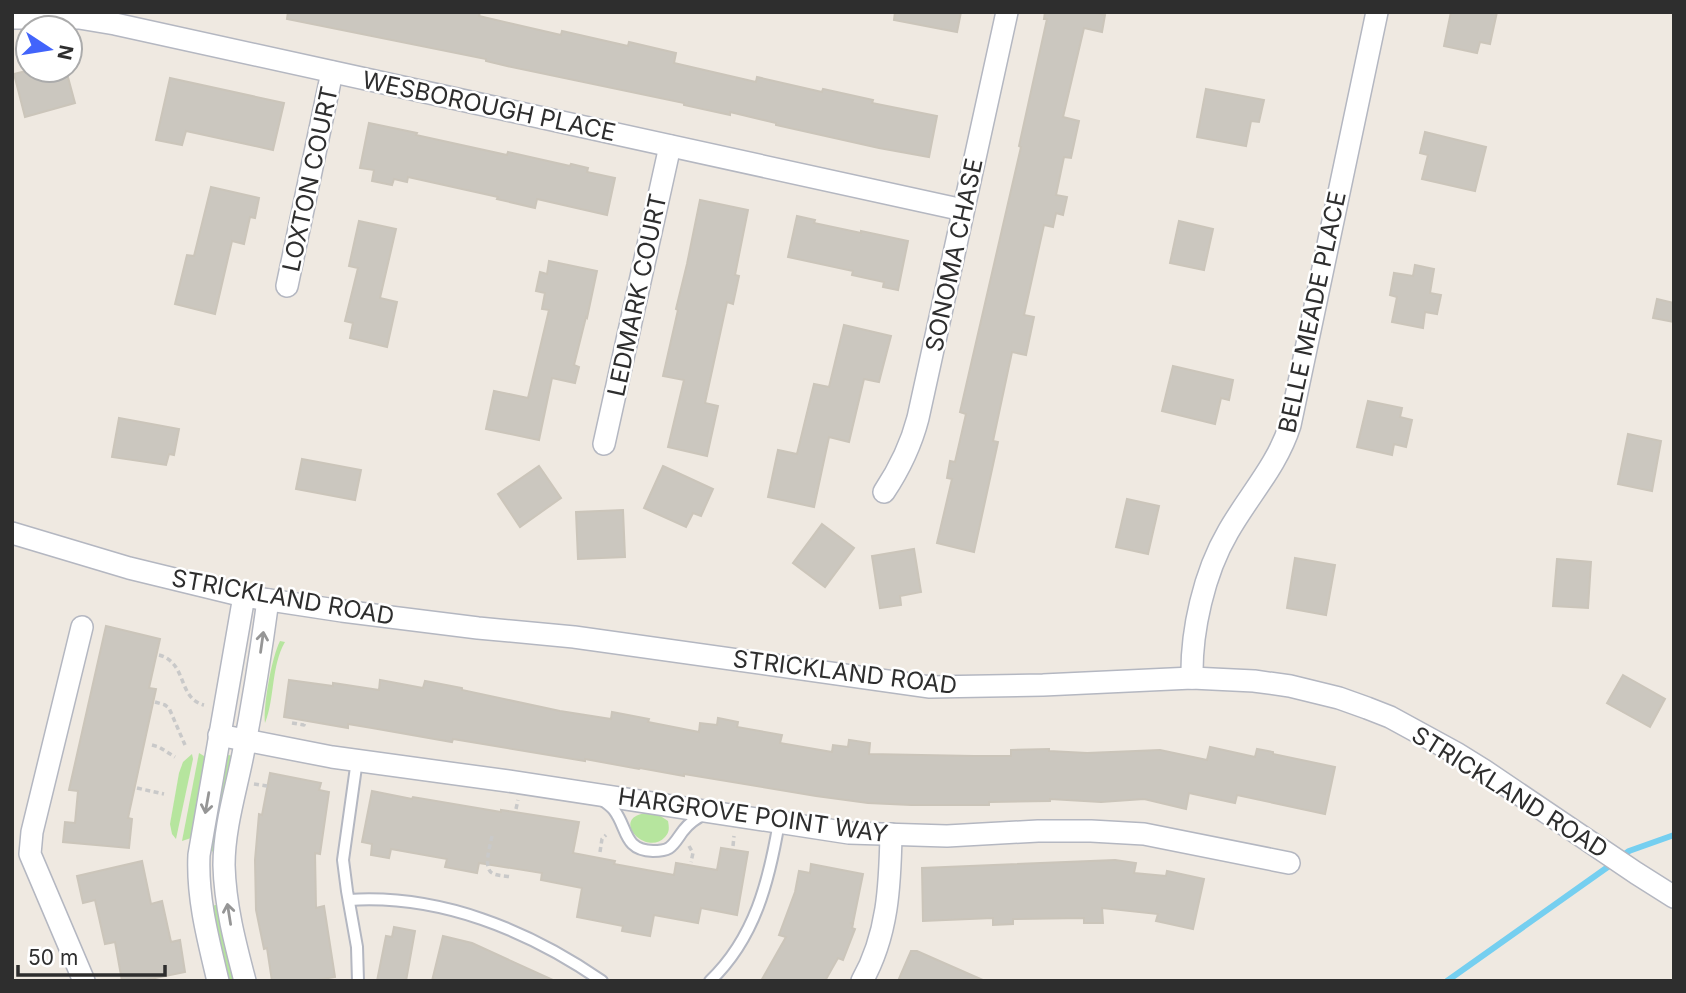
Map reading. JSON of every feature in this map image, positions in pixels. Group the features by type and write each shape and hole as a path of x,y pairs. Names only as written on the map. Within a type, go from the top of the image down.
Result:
{"street":[{"name":"SONOMA CHASE","path":"884,492 898,472 913,436 1007,12"},
{"name":"BELLE MEADE PLACE","path":"1192,678 1194,627 1213,564 1228,532 1278,456 1290,425 1377,12"},
{"name":"WESBOROUGH PLACE","path":"12,18 61,17 96,20 963,210"},
{"name":"LOXTON COURT","path":"287,286 332,72"},
{"name":"LEDMARK COURT","path":"604,444 670,146"},
{"name":"STRICKLAND ROAD","path":"12,533 129,568 244,596 930,687 1192,678 1254,681 1290,687 1339,698 1390,717 1456,753 1674,897"},
{"path":"218,981 205,925 198,871 244,596"},
{"path":"245,981 231,924 224,866 257,684 268,600"},
{"path":"80,979 30,853 31,836 82,626"},
{"name":"HARGROVE POINT WAY","path":"219,736 357,760 849,833 947,836 1038,831 1116,832 1144,834 1289,863"},
{"path":"862,981 878,947 887,911 891,875 891,834"}],"lane":[{"path":"230,679 257,684"},
{"path":"357,760 343,860 358,947 358,981"},
{"path":"586,793 609,804 627,837 637,848 644,850 668,849 696,819 716,813"},
{"path":"710,981 743,942 756,914 768,880 779,822"},
{"path":"349,900 375,898 405,901 482,919 554,951 602,981"}],"path":[{"path":"159,655 166,657 177,667 193,699 206,705"},
{"path":"155,702 169,708 185,745"},
{"path":"292,723 303,725 304,720"},
{"path":"152,745 175,757"},
{"path":"137,788 164,794"},
{"path":"733,846 735,830"},
{"path":"600,852 602,839 606,835"},
{"path":"492,836 488,869 493,874 512,877"},
{"path":"689,846 693,853 691,862"}],"green space":[{"path":"280,641 285,642 277,661 265,723 269,681"},
{"path":"199,753 206,760 193,835 182,841"},
{"path":"192,754 176,839 170,824 179,773 183,762"},
{"path":"226,756 232,756 217,852 214,853 210,849"},
{"path":"648,813 659,815 668,821 668,833 657,842 649,843 641,839 634,834 631,827 631,821 636,816"},
{"path":"218,905 237,981 227,981 212,907"}],"building":[{"path":"288,12 480,12 479,16 561,35 562,31 628,46 629,42 676,53 674,63 756,82 757,77 822,92 823,89 873,100 872,103 937,116 929,157 507,66 486,59 287,19"},
{"path":"895,12 961,12 957,32 894,20"},
{"path":"1045,12 1092,12 1105,15 1102,32 1084,28 1063,117 1079,121 1071,158 1064,157 1056,195 1067,197 1063,215 1056,213 1053,227 1044,225 1024,315 1034,317 1026,355 1012,352 993,441 998,442 974,552 937,543 952,479 947,478 950,461 955,462 966,414 960,412 1021,147 1019,146 1047,19 1044,19"},
{"path":"1451,12 1497,12 1490,44 1480,42 1477,53 1444,46"},
{"path":"170,78 284,103 273,150 186,131 182,145 156,140"},
{"path":"17,84 70,84 75,103 25,117"},
{"path":"1206,89 1264,100 1259,122 1251,121 1246,146 1197,137"},
{"path":"369,123 507,155 508,152 570,166 571,164 588,168 587,172 615,178 607,215 537,199 535,208 408,177 407,182 394,179 392,185 372,181 374,170 360,168"},
{"path":"1425,132 1486,147 1475,191 1422,179 1428,155 1420,153"},
{"path":"211,187 259,198 255,218 250,217 244,244 232,241 215,314 175,304 187,255 194,256"},
{"path":"700,200 748,210 735,275 739,276 733,304 727,302 705,403 718,406 707,456 668,447 684,380 663,376"},
{"path":"797,216 815,220 814,223 908,241 898,290 883,287 884,282 852,275 853,271 788,257"},
{"path":"359,221 396,229 380,298 397,302 387,347 350,338 353,323 345,321 358,268 349,266"},
{"path":"1179,221 1213,229 1204,270 1170,263"},
{"path":"549,261 597,271 574,365 579,367 575,383 552,378 539,440 486,429 494,391 528,398 549,310 542,309 545,293 536,291 540,272 547,274"},
{"path":"1415,265 1434,269 1430,293 1441,295 1437,314 1425,312 1423,328 1392,322 1397,297 1390,295 1394,273 1413,276"},
{"path":"1657,299 1674,303 1674,322 1653,318"},
{"path":"844,325 891,336 879,382 864,379 849,442 829,437 814,507 768,497 778,450 797,454 814,384 829,387"},
{"path":"1173,366 1233,380 1229,400 1221,398 1215,424 1162,411"},
{"path":"1368,401 1402,408 1400,417 1412,420 1406,447 1394,444 1392,455 1357,447"},
{"path":"119,418 179,429 174,455 169,454 166,465 112,457"},
{"path":"1628,434 1661,441 1652,491 1618,484"},
{"path":"302,459 361,470 355,500 296,489"},
{"path":"539,466 561,498 520,527 498,494"},
{"path":"663,466 713,489 701,516 693,513 686,527 644,508"},
{"path":"1127,499 1159,506 1148,554 1116,547"},
{"path":"623,510 625,557 578,559 576,512"},
{"path":"822,524 854,548 825,587 793,563"},
{"path":"914,549 921,592 900,596 901,605 880,608 872,556"},
{"path":"1295,558 1335,565 1326,615 1287,608"},
{"path":"1557,559 1591,562 1588,608 1553,606"},
{"path":"106,626 160,639 149,688 156,689 128,818 132,819 129,848 63,842 65,822 75,823 78,791 69,790"},
{"path":"1623,675 1665,699 1650,727 1607,703"},
{"path":"289,680 379,690 380,680 423,688 425,681 560,711 611,719 612,712 699,732 700,723 717,725 718,718 738,722 737,727 782,735 780,743 832,752 833,745 848,747 849,740 870,743 869,754 1011,756 1011,750 1049,749 1087,753 1160,750 1207,760 1210,747 1255,757 1257,749 1335,767 1325,814 1237,795 1235,803 1189,793 1186,809 1144,799 1101,802 1050,799 989,802 989,805 868,803 453,739 452,742 348,724 348,728 284,717"},
{"path":"270,773 321,783 319,790 329,792 320,854 315,853 316,908 324,906 335,977 311,981 272,981 267,948 264,949 256,910 255,860 259,814 262,815"},
{"path":"372,791 579,822 573,853 674,875 676,863 717,870 721,848 748,852 737,915 701,908 698,923 654,915 650,936 622,931 623,926 577,917 582,888 541,880 542,873 479,863 477,873 445,867 447,859 391,849 389,858 371,855 372,844 362,842"},
{"path":"1115,860 1136,863 1134,873 1166,876 1167,871 1204,879 1193,929 1156,921 1158,914 1102,908 1103,923 1084,923 1084,918 1013,919 1013,924 993,925 993,918 923,921 922,868"},
{"path":"142,861 151,904 162,901 171,942 180,940 185,972 141,981 122,981 115,942 105,944 95,900 83,903 77,876"},
{"path":"811,864 863,874 853,923 850,923 855,929 843,960 838,958 825,981 761,981 786,937 779,935 795,892 799,871 810,873"},
{"path":"394,927 415,931 406,981 377,981 386,936 392,937"},
{"path":"443,936 472,943 555,981 432,981"},
{"path":"911,951 917,951 985,981 898,981"}],"waterway":[{"path":"1621,857 1629,851 1674,835"},
{"path":"1447,981 1612,864"}]}
